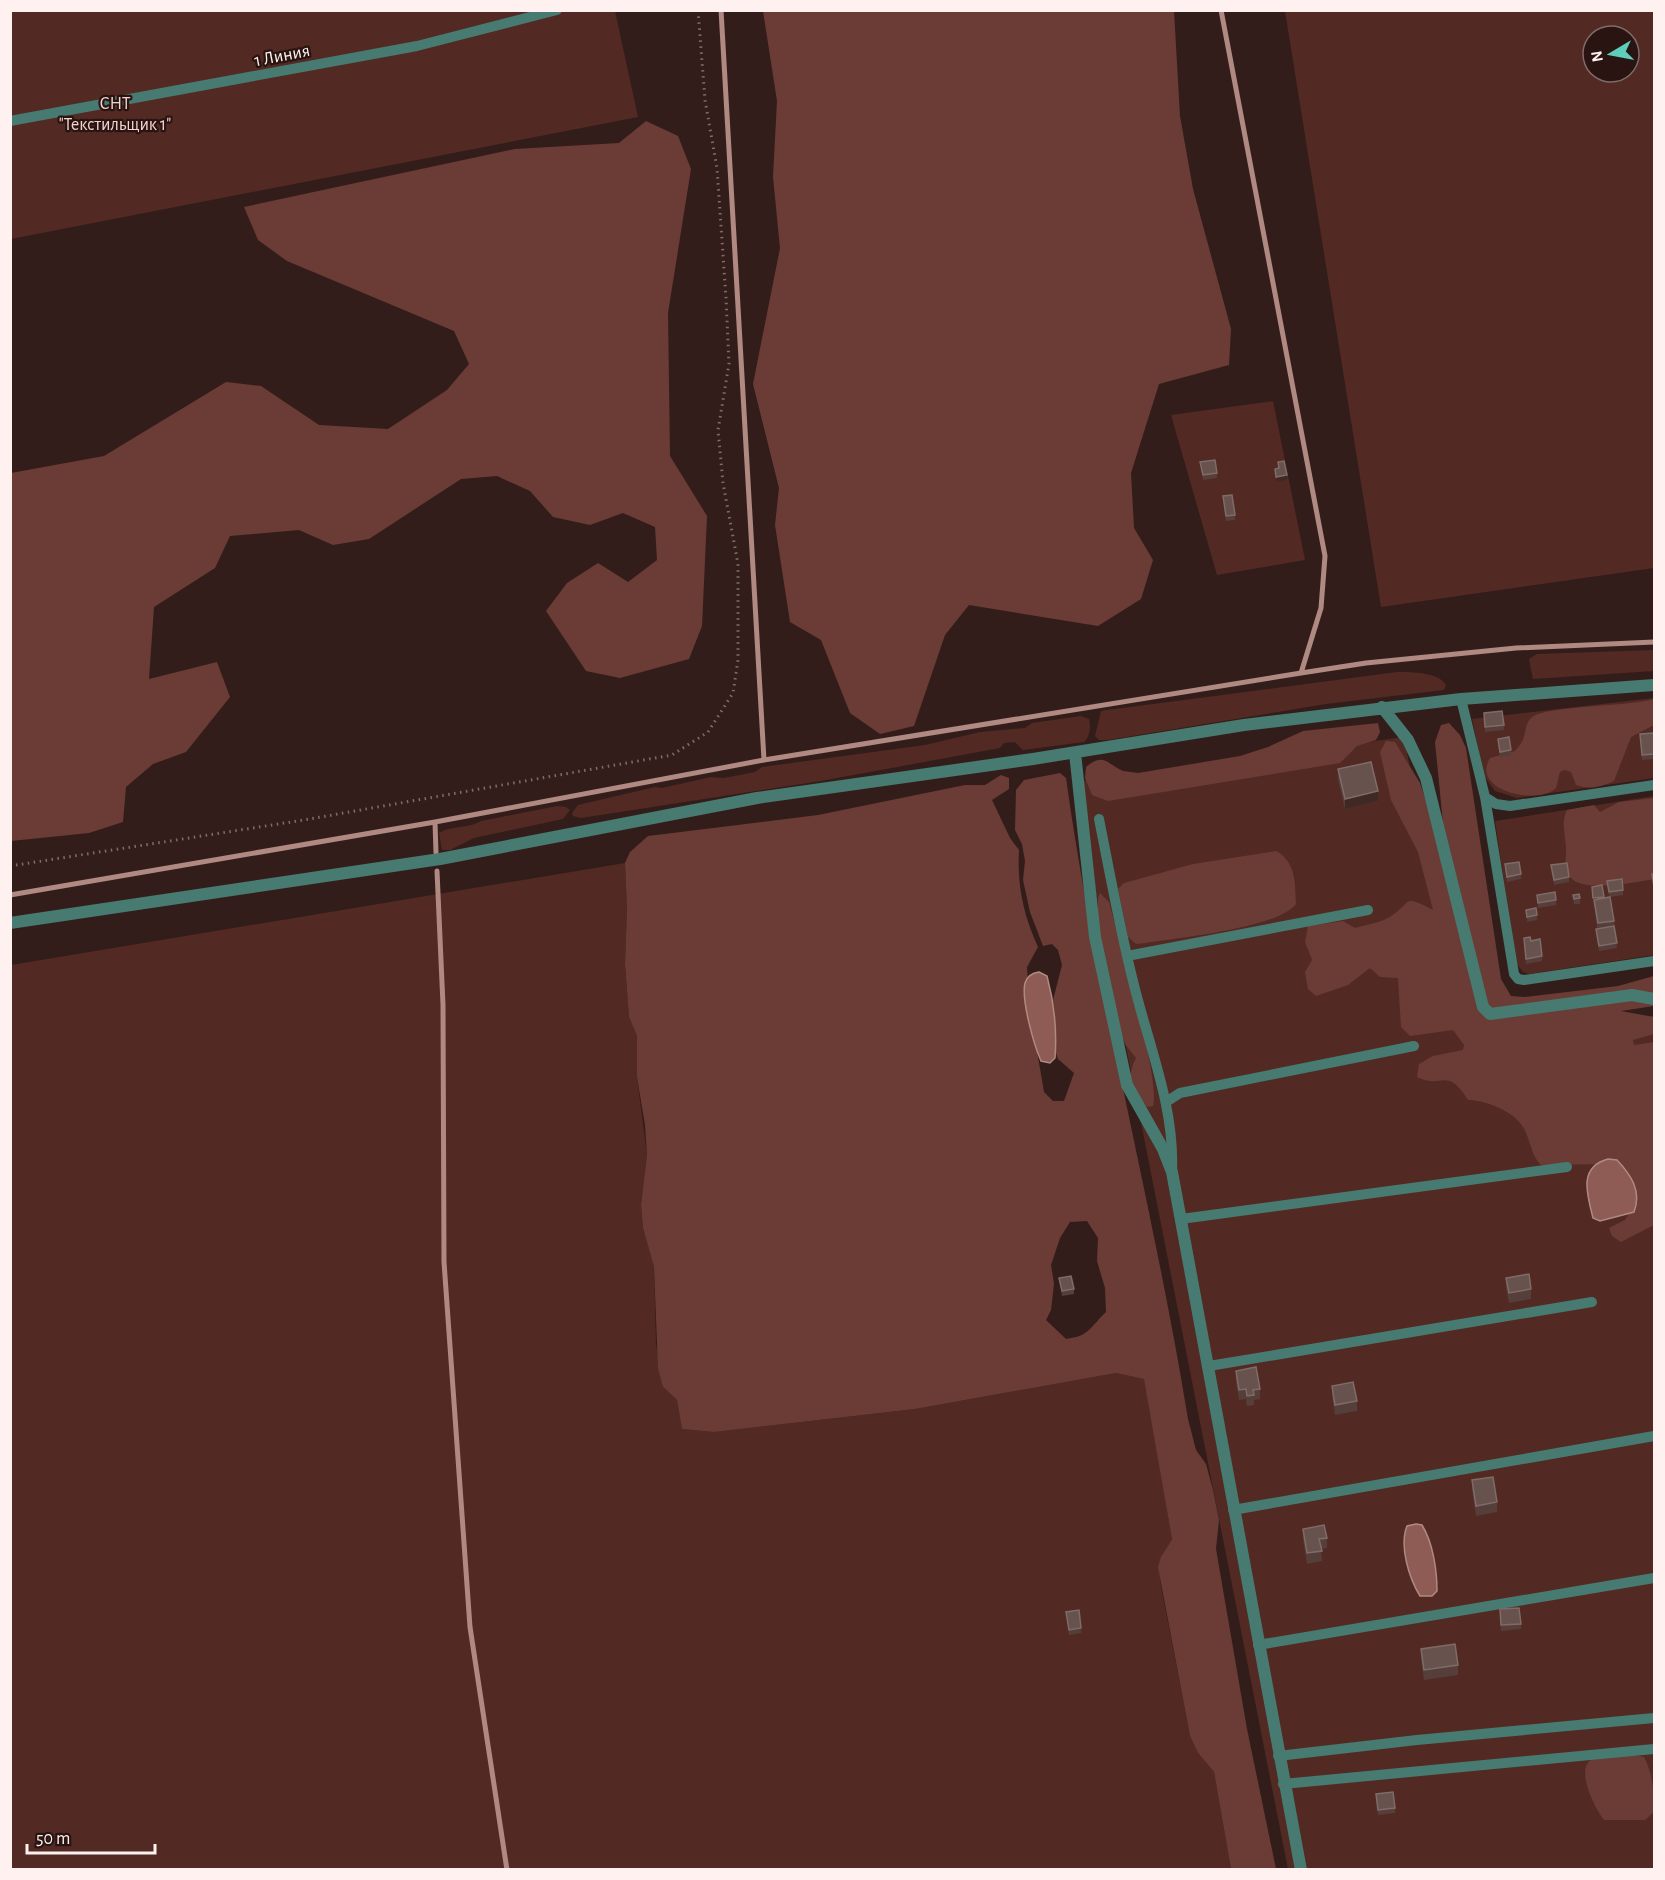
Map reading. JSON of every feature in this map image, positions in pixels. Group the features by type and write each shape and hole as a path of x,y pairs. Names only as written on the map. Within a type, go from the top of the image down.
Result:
{"street":[{"path":"10,923 440,859 757,798 1075,753 1244,725 1461,699 1654,685"},
{"path":"1382,707 1408,740 1426,778 1483,1007 1490,1014 1632,995 1654,999"},
{"path":"1075,753 1095,937 1127,1085 1163,1149 1172,1172 1283,1784 1301,1869"}],"lane":[{"name":"1 Линия","path":"10,121 417,46 557,10"},
{"path":"1461,699 1485,797 1514,974 1518,979 1654,961"},
{"path":"1485,797 1496,804 1510,806 1654,784"},
{"path":"1099,819 1127,956 1166,1102 1173,1150 1172,1172"},
{"path":"1127,956 1368,910"},
{"path":"1166,1102 1180,1093 1414,1046"},
{"path":"1181,1219 1567,1167"},
{"path":"1209,1366 1592,1302"},
{"path":"1233,1510 1654,1436"},
{"path":"1258,1645 1654,1578"},
{"path":"1278,1756 1417,1740 1654,1718"},
{"path":"1283,1784 1654,1749"}],"path":[{"path":"10,866 316,818 672,755 708,732 733,693 738,660 738,564 723,483 718,430 729,364 717,168 705,100 698,10"}],"green space":[{"name":"СНТ \"Текстильщик 1\"","path":"11,11 615,11 638,117 11,239"},
{"path":"1285,11 1654,11 1654,568 1381,607"},
{"path":"1273,401 1305,560 1217,575 1171,415"},
{"path":"1654,650 1654,671 1533,679 1529,659 1537,654"},
{"path":"1397,672 1431,675 1446,685 1444,690 1326,704 1108,740 1099,740 1095,736 1101,711"},
{"path":"1654,698 1654,778 1517,798 1495,791 1484,776 1472,719"},
{"path":"1081,716 1089,719 1090,722 1089,734 1084,742 1023,750 1015,742 1004,743 1000,748 821,781 581,818 573,816 572,813 578,805 655,787 662,788 711,777 724,778 755,772 762,767 925,745 980,732 1025,728 1032,723"},
{"path":"1404,737 1463,1042 1654,1016 1654,1869 1288,1869 1074,782"},
{"path":"1654,796 1654,955 1529,974 1523,972 1516,963 1495,821"},
{"path":"557,806 570,810 563,819 474,838 450,850 442,850 439,833 444,831"},
{"path":"625,863 627,908 625,964 629,1017 637,1036 637,1077 647,1155 641,1205 643,1228 654,1267 656,1344 663,1387 677,1400 682,1429 714,1432 915,1409 1116,1373 1145,1379 1172,1539 1161,1561 1161,1586 1190,1736 1198,1753 1214,1772 1231,1869 11,1870 11,965"}],"shaded area":[{"path":"763,11 1174,11 1180,116 1193,189 1231,329 1229,365 1159,384 1131,473 1134,528 1153,560 1141,599 1098,626 969,605 945,635 914,726 880,734 850,713 821,640 790,622 775,525 779,488 753,384 780,248 773,177 777,101"},
{"path":"646,121 678,136 691,169 668,313 670,456 707,516 702,626 689,659 620,678 586,671 546,611 567,583 598,563 628,582 657,560 655,527 623,513 590,525 553,517 530,491 497,476 461,479 369,539 333,545 299,530 230,536 215,568 154,607 149,679 217,662 230,697 186,752 153,764 126,787 123,822 89,833 11,841 11,473 104,456 226,382 261,386 319,425 388,429 447,390 469,364 454,331 287,261 258,240 244,207 515,149 619,143"},
{"path":"1654,699 1654,725 1631,737 1614,781 1595,787 1581,787 1576,785 1571,772 1565,770 1560,772 1556,788 1535,796 1509,792 1497,787 1489,779 1486,770 1490,758 1515,751 1523,740 1529,720 1539,714 1569,708 1626,704"},
{"path":"1378,723 1380,732 1376,740 1357,746 1340,763 1108,801 1092,795 1085,778 1086,767 1097,760 1105,761 1123,771 1138,773 1240,756 1268,747 1303,731"},
{"path":"1449,723 1460,735 1466,748 1501,979 1511,996 1525,997 1618,986 1654,976 1654,1006 1621,1011 1654,1017 1654,1034 1633,1040 1634,1045 1654,1042 1654,1225 1621,1242 1612,1236 1609,1228 1625,1220 1633,1207 1614,1164 1541,1165 1534,1155 1524,1128 1516,1118 1489,1104 1468,1100 1454,1083 1417,1077 1419,1064 1433,1056 1463,1050 1464,1045 1453,1030 1410,1036 1401,1027 1398,978 1380,977 1370,968 1348,985 1316,996 1308,989 1305,972 1312,960 1305,942 1308,926 1343,921 1355,928 1376,923 1396,913 1411,901 1433,910 1418,852 1391,800 1380,752 1386,741 1395,742 1420,783 1447,864 1435,742 1441,725"},
{"path":"1060,773 1066,778 1093,939 1158,1258 1188,1419 1196,1450 1206,1464 1219,1520 1216,1549 1247,1729 1276,1869 1231,1869 1214,1772 1198,1753 1190,1736 1158,1567 1172,1539 1144,1379 1116,1373 915,1409 714,1432 682,1429 677,1400 663,1387 658,1368 654,1267 643,1228 641,1205 647,1155 645,1125 637,1077 637,1036 629,1017 625,964 627,908 625,863 630,852 648,836 818,815 965,785 985,785 1001,775 1009,778 1009,789 992,800 1010,838 1019,850 1022,899 1028,923 1038,947 1027,967 1029,1004 1044,1092 1053,1101 1064,1101 1074,1073 1058,1059 1054,1047 1051,1008 1062,965 1058,950 1052,944 1043,946 1030,912 1023,880 1025,861 1022,844 1015,830 1016,790 1024,780","holes":["1087,1221 1098,1238 1097,1261 1105,1288 1106,1312 1085,1333 1066,1339 1046,1320 1051,1310 1054,1284 1051,1265 1060,1238 1070,1222"]},
{"path":"1654,798 1654,879 1599,886 1587,885 1571,878 1566,863 1564,823 1567,810 1594,805 1600,812 1619,802"},
{"path":"1276,851 1283,855 1291,867 1295,881 1296,904 1286,912 1249,926 1203,935 1136,944 1128,937 1118,889 1124,883 1193,864"},
{"path":"1100,893 1109,902 1145,1040 1154,1091 1153,1106 1147,1107 1131,1084 1131,1073 1136,1058 1125,1044 1120,1031 1108,981 1098,919"},
{"path":"1039,972 1047,976 1053,1006 1056,1037 1055,1058 1050,1063 1041,1061 1026,1011 1025,983 1030,975"},
{"path":"1608,1159 1617,1160 1627,1172 1634,1184 1637,1197 1634,1212 1600,1221 1593,1218 1587,1182 1592,1168"},
{"path":"1422,1525 1434,1557 1437,1591 1432,1596 1420,1596 1406,1562 1404,1543 1407,1526"},
{"path":"1601,1756 1644,1757 1649,1770 1654,1812 1645,1820 1604,1820 1588,1790 1585,1772 1587,1765 1591,1760"}],"building":[{"path":"1215,460 1217,473 1203,475 1200,462"},
{"path":"1284,461 1287,475 1276,477 1275,469 1279,468 1278,462"},
{"path":"1232,495 1235,515 1226,516 1223,496"},
{"path":"1502,711 1504,725 1485,727 1484,713"},
{"path":"1654,733 1654,754 1642,755 1640,734"},
{"path":"1509,737 1511,750 1500,752 1498,739"},
{"path":"1371,762 1378,791 1345,799 1338,769"},
{"path":"1519,862 1521,874 1507,877 1505,864"},
{"path":"1567,863 1569,877 1554,880 1551,865"},
{"path":"1622,879 1623,890 1609,892 1607,881"},
{"path":"1602,885 1604,897 1593,898 1592,887"},
{"path":"1555,892 1556,900 1538,903 1537,895"},
{"path":"1579,894 1580,898 1574,899 1573,895"},
{"path":"1610,897 1614,921 1598,923 1594,900"},
{"path":"1536,908 1537,915 1527,917 1526,910"},
{"path":"1614,926 1617,943 1599,946 1596,929"},
{"path":"1530,937 1531,941 1540,939 1542,956 1526,959 1524,938"},
{"path":"1529,1274 1531,1289 1509,1293 1506,1278"},
{"path":"1071,1276 1074,1289 1062,1291 1059,1278"},
{"path":"1256,1367 1260,1389 1253,1390 1254,1395 1247,1396 1246,1389 1239,1390 1236,1371"},
{"path":"1353,1382 1357,1401 1335,1405 1332,1386"},
{"path":"1493,1477 1497,1502 1476,1506 1472,1480"},
{"path":"1324,1525 1327,1538 1319,1539 1322,1551 1307,1553 1303,1529"},
{"path":"1519,1608 1521,1624 1501,1625 1500,1609"},
{"path":"1079,1610 1081,1628 1069,1630 1066,1612"},
{"path":"1455,1644 1458,1665 1424,1670 1421,1649"},
{"path":"1393,1792 1395,1808 1378,1810 1376,1794"}],"waterway":[{"path":"721,10 764,760"},
{"path":"1221,10 1325,556 1321,608 1301,673"},
{"path":"10,895 435,822 764,760 1301,673 1366,663 1516,648 1654,642"},
{"path":"435,822 436,853"},
{"path":"437,871 443,1005 444,1262 470,1627 507,1870"}]}
